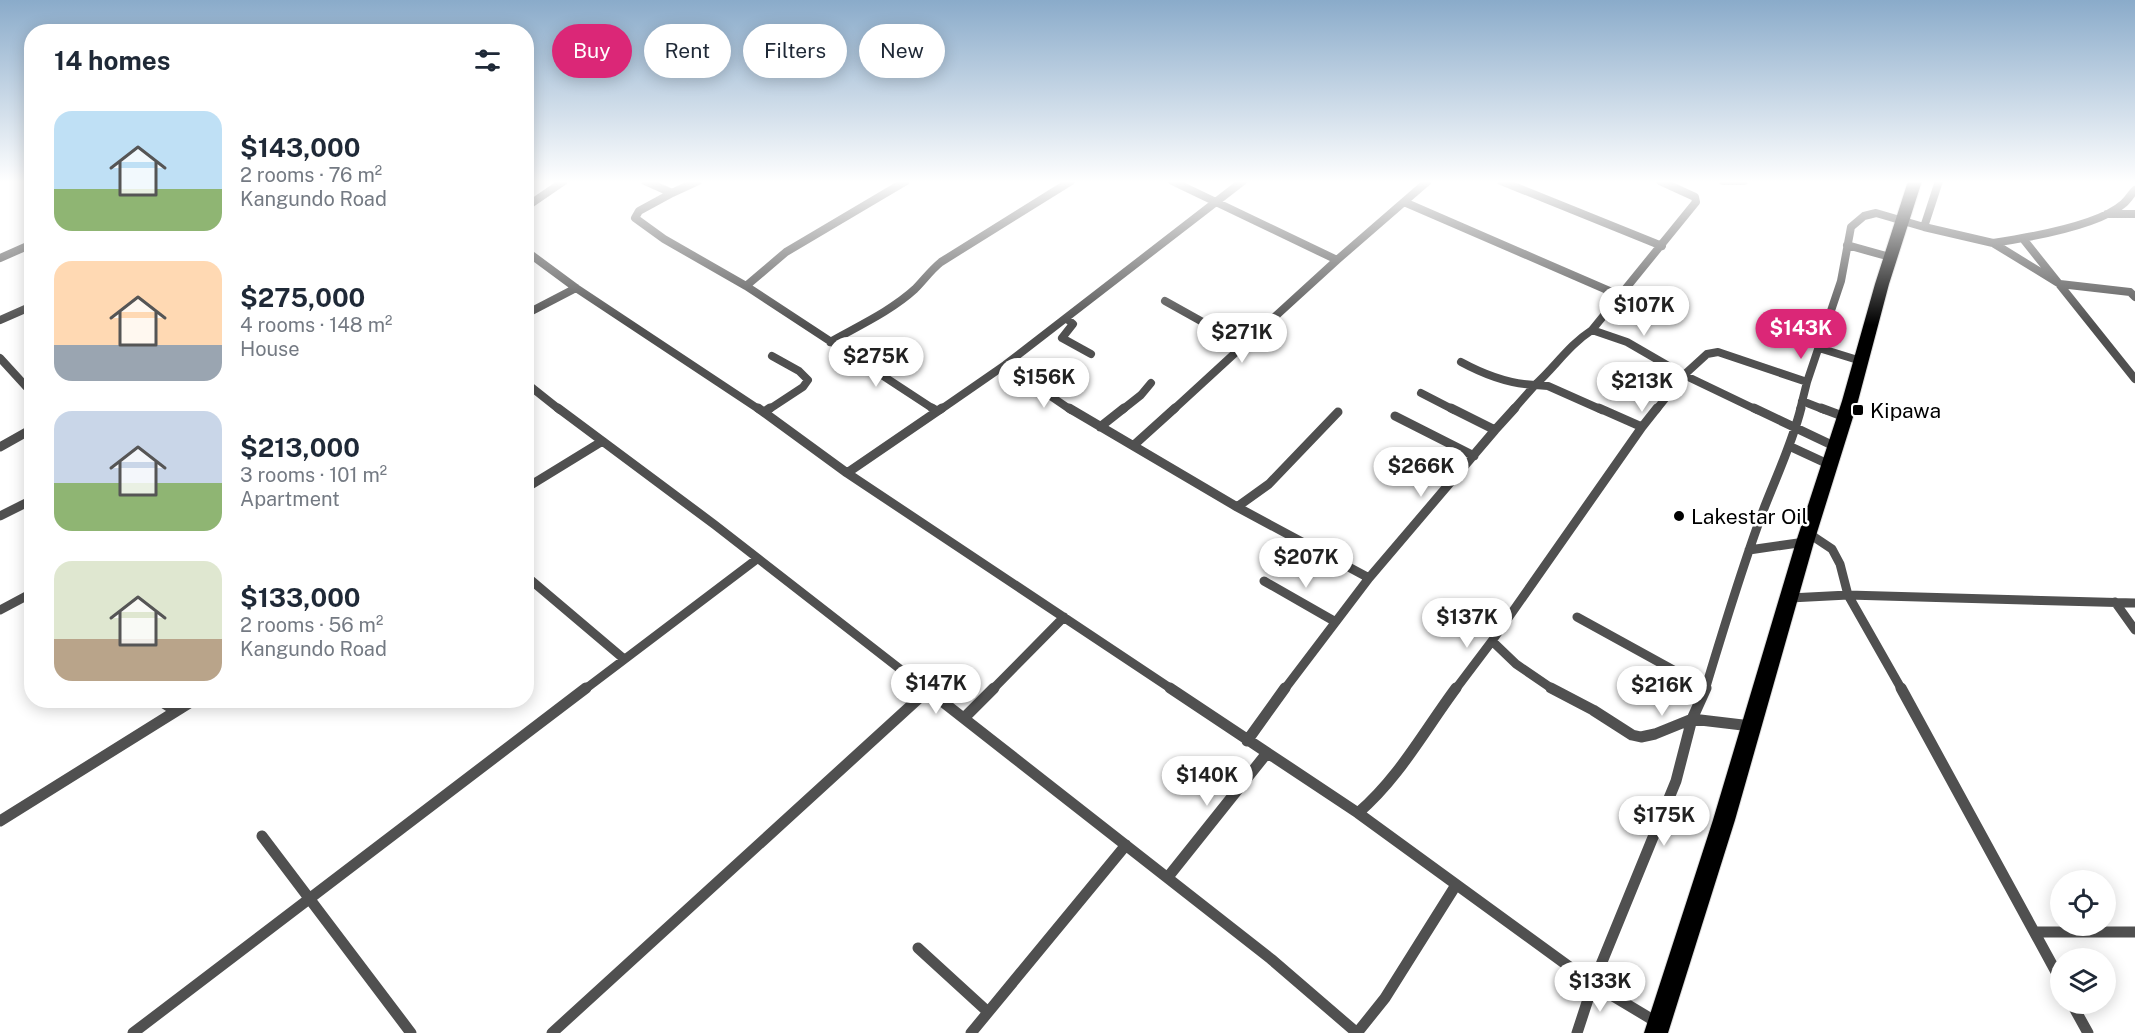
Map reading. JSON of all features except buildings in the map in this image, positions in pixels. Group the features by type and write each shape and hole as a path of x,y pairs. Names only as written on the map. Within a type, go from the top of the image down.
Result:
{"highway":[{"path":"1657,1028 1724,820 1899,229"}],"street":[{"path":"650,229 746,286 937,411"},
{"path":"746,286 786,252 825,229"},
{"path":"830,342 896,303 916,288 925,275 949,256 993,229"},
{"path":"848,473 1005,365 1179,229"},
{"path":"1272,229 1337,260"},
{"path":"1134,445 1373,229"},
{"path":"1467,229 1621,296"},
{"path":"1620,229 1662,246"},
{"path":"1247,741 1334,621 1369,579 1495,429 1535,385 1553,369 1574,342 1592,330 1675,229"},
{"path":"1577,1033 1593,984 1676,781 1692,719 1706,688 1749,550 1796,427 1807,382 1840,281 1851,229"},
{"path":"1934,229 1993,243 2060,284 2130,292 2135,297"},
{"path":"1993,243 2024,240 2056,229"},
{"path":"2024,240 2135,379"},
{"path":"1847,245 1890,257"},
{"path":"0,258 24,248"},
{"path":"534,258 576,288 764,412 848,473 1358,813 1657,1028"},
{"path":"534,311 576,288"},
{"path":"1165,301 1216,330 1246,343"},
{"path":"0,320 24,310"},
{"path":"1066,318 1073,324 1062,338 1091,354"},
{"path":"1592,330 1627,342 1684,375 1796,427 1833,456"},
{"path":"1819,348 1861,361"},
{"path":"1358,813 1379,795 1412,753 1442,707 1492,641 1642,427 1684,375 1707,354 1718,352 1807,382"},
{"path":"764,412 803,387 808,380 799,371 772,356"},
{"path":"0,358 24,384"},
{"path":"1461,362 1506,382 1559,389 1642,427"},
{"path":"1005,365 1100,427 1237,507 1369,579"},
{"path":"1100,427 1141,395 1151,383"},
{"path":"534,389 928,690 1168,877 1271,958 1357,1033 1385,998 1456,885"},
{"path":"1421,393 1495,429"},
{"path":"1802,401 1845,417"},
{"path":"1237,507 1269,484 1338,412"},
{"path":"1395,416 1474,456"},
{"path":"0,447 24,434"},
{"path":"534,483 601,442"},
{"path":"1789,446 1833,456"},
{"path":"0,516 24,504"},
{"path":"1749,550 1807,538 1832,549 1840,564 1848,595 1895,674 2050,959"},
{"path":"134,1033 757,559"},
{"path":"1264,581 1334,621"},
{"path":"534,583 624,659"},
{"path":"1790,598 1848,595 2135,603"},
{"path":"0,610 24,597"},
{"path":"2115,603 2135,630"},
{"path":"964,718 1064,617"},
{"path":"1577,617 1706,688"},
{"path":"1492,641 1516,664 1545,685 1593,710 1632,735 1641,737 1655,734 1692,719 1751,726"},
{"path":"552,1033 928,690"},
{"path":"171,708 176,711"},
{"path":"0,821 181,708"},
{"path":"1168,877 1267,753"},
{"path":"261,836 411,1033"},
{"path":"971,1033 1126,845"},
{"path":"2036,932 2135,932"},
{"path":"918,948 988,1012"},
{"path":"2078,1014 2088,1033"}],"place":[{"name":"Kipawa","path":"1858,410"},
{"name":"Lakestar Oil","path":"1679,516"}]}
